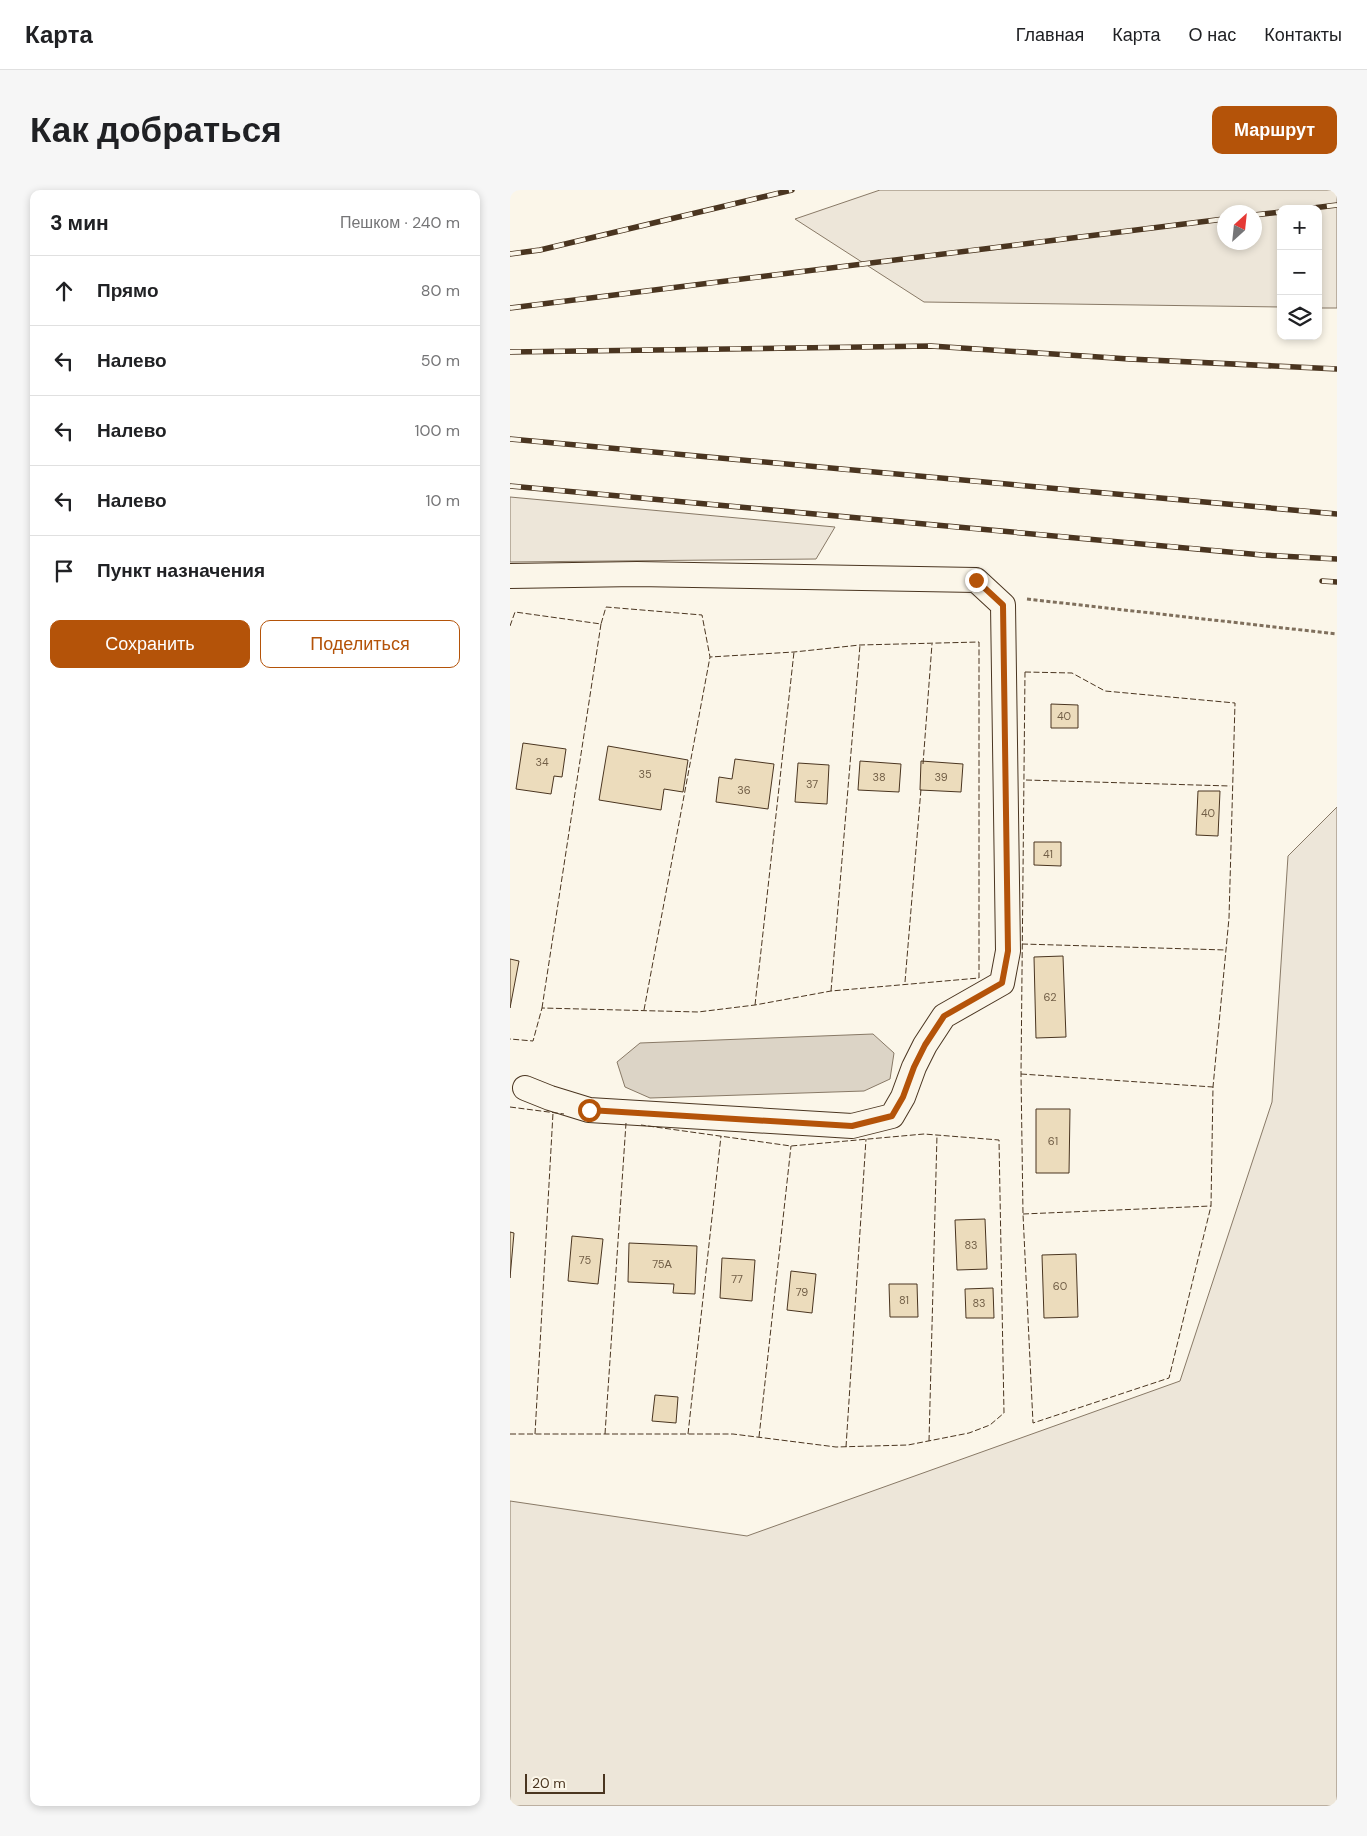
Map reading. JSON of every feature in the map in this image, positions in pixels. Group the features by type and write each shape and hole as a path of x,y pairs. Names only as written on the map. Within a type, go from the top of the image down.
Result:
{"street":[{"path":"510,576 638,574 976,580 1003,605 1008,951 1002,983 944,1016 925,1045 914,1067 903,1097 892,1116 852,1126 589,1110 518,1087"},
{"path":"518,1087 573,1092"}],"path":[{"path":"992,595 1337,634"}],"shaded area":[{"path":"880,190 1337,190 1337,308 1322,308 1322,205 1277,205 1277,307 924,302 795,219"},
{"path":"510,497 835,527 816,559 510,562"},
{"path":"1337,807 1337,1806 510,1806 510,1501 747,1536 1180,1381 1272,1102 1288,856"},
{"path":"873,1034 894,1053 890,1079 864,1091 650,1098 625,1087 617,1062 640,1043"}],"building":[{"path":"1051,704 1078,705 1078,728 1051,728"},
{"path":"523,743 566,749 562,777 554,776 551,794 516,789"},
{"path":"608,746 688,760 683,792 664,789 661,810 599,800"},
{"path":"735,759 774,764 768,809 716,802 719,777 732,779"},
{"path":"860,761 901,764 899,792 858,790"},
{"path":"921,761 963,764 961,792 920,790"},
{"path":"798,763 829,765 827,804 795,802"},
{"path":"1198,791 1220,791 1218,836 1196,835"},
{"path":"1034,842 1061,842 1061,866 1034,865"},
{"path":"1063,956 1066,1037 1036,1038 1034,957"},
{"path":"510,959 519,961 510,1008"},
{"path":"1036,1109 1070,1109 1069,1173 1036,1173"},
{"path":"985,1219 987,1269 957,1270 955,1220"},
{"path":"510,1232 514,1233 510,1278"},
{"path":"572,1236 603,1239 598,1284 568,1281"},
{"path":"629,1243 697,1246 695,1294 673,1293 674,1284 628,1282"},
{"path":"1076,1254 1078,1317 1044,1318 1042,1255"},
{"path":"722,1258 755,1260 752,1301 720,1298"},
{"path":"791,1271 816,1274 812,1313 787,1310"},
{"path":"889,1284 917,1284 918,1317 890,1317"},
{"path":"993,1288 994,1318 966,1318 965,1289"},
{"path":"655,1395 678,1397 676,1423 652,1421"}],"railway":[{"path":"510,254 540,250 792,190"},
{"path":"1322,207 1337,205"},
{"path":"1262,214 1277,212"},
{"path":"510,308 1217,220"},
{"path":"510,352 931,346 1129,359 1337,369"},
{"path":"510,439 1337,514"},
{"path":"510,486 1262,555 1337,559"},
{"path":"1322,581 1337,582"}],"fence":[{"path":"510,626 515,612 601,624 606,607 702,615 710,657 794,652 860,645 979,642 979,978 831,991 755,1005 698,1012 542,1008 533,1041 510,1039"},
{"path":"542,1008 601,624"},
{"path":"923,764 932,644"},
{"path":"831,991 860,645"},
{"path":"755,1005 794,652"},
{"path":"644,1010 710,657"},
{"path":"1025,672 1072,673 1105,691 1235,703 1229,918 1213,1087 1211,1206 1169,1378 1033,1423 1023,1214 1021,1074 1025,672"},
{"path":"1026,780 1230,786"},
{"path":"905,982 921,789"},
{"path":"1022,944 1226,950"},
{"path":"1021,1074 1213,1087"},
{"path":"510,1107 564,1114"},
{"path":"535,1434 553,1113"},
{"path":"605,1434 626,1123"},
{"path":"510,1434 733,1434 836,1447 908,1445 969,1433 990,1425 1004,1413 999,1140 924,1134 791,1146 641,1125"},
{"path":"929,1441 937,1135"},
{"path":"688,1434 721,1136"},
{"path":"846,1447 866,1139"},
{"path":"759,1437 791,1146"},
{"path":"1023,1214 1211,1206"}],"route":[{"path":"589,1110 852,1126 892,1116 903,1097 914,1067 925,1045 944,1016 1002,983 1008,951 1003,605 976,580"}]}
